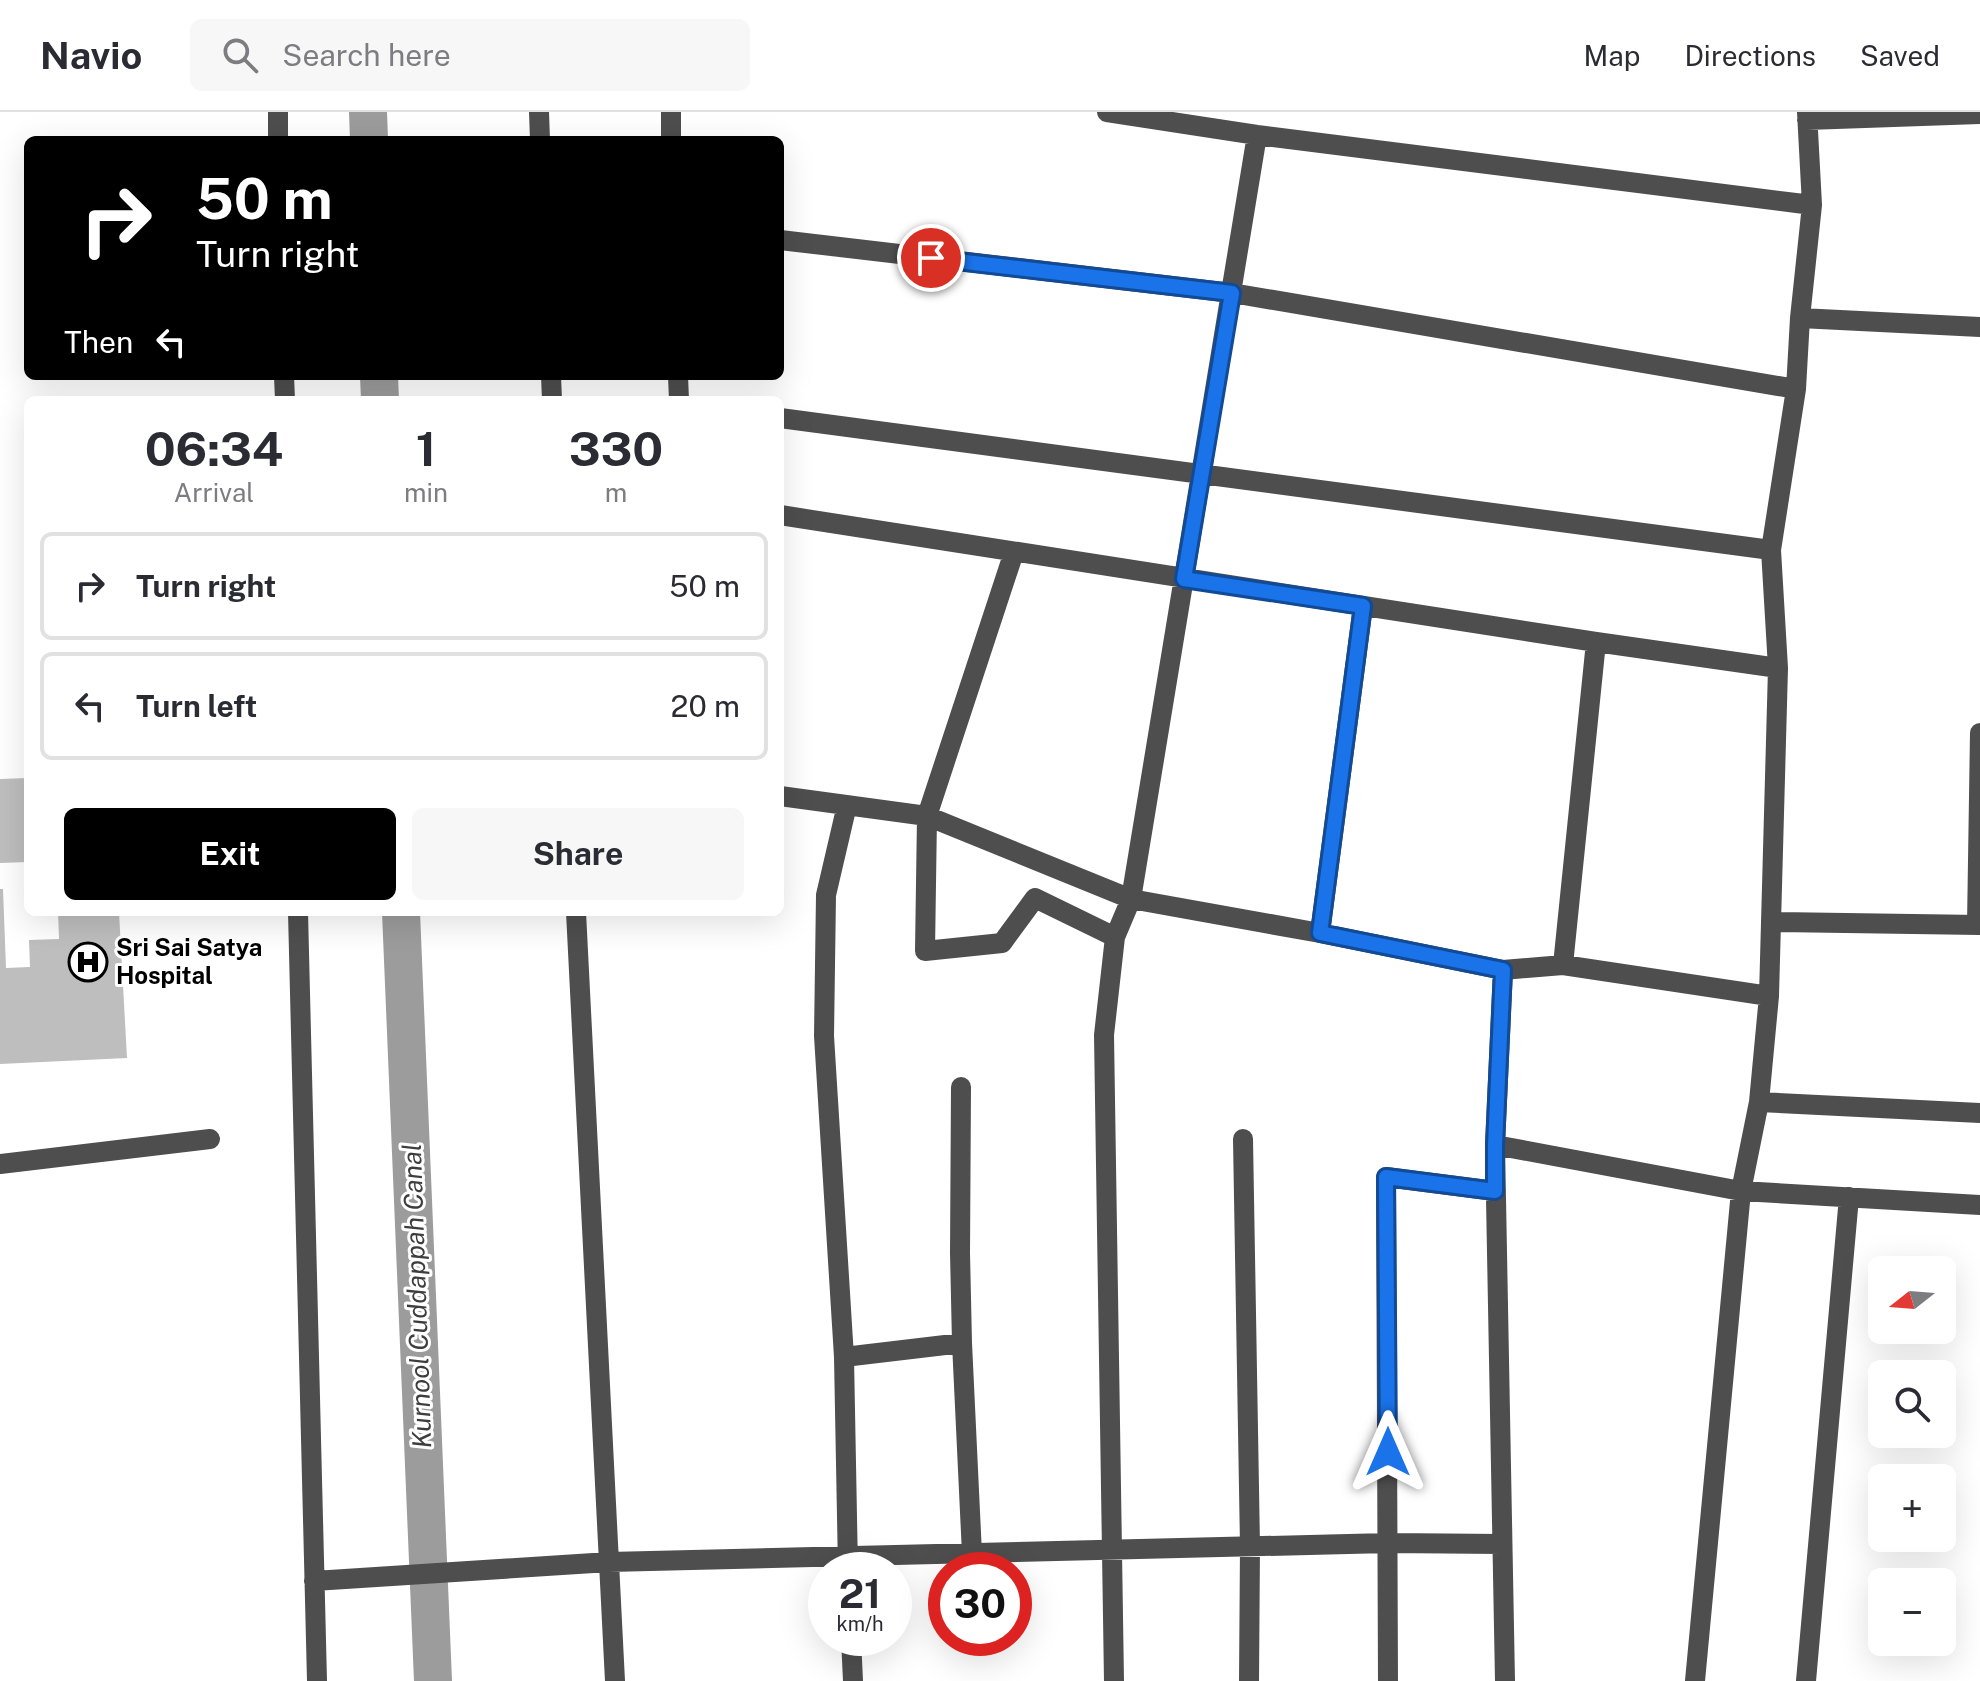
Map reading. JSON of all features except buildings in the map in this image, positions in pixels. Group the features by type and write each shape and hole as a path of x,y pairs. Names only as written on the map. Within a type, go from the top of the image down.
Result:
{"street":[{"path":"278,112 278,136"},
{"path":"539,112 540,136"},
{"path":"671,112 671,136"},
{"path":"1107,112 1257,135 1812,205"},
{"path":"1695,1681 1741,1191 1759,1102 1769,996 1778,668 1771,550 1796,389 1812,205 1807,116 1980,114"},
{"path":"1114,1681 1104,1035 1115,937 1131,899 1257,135"},
{"path":"784,240 1232,293 1796,389"},
{"path":"1800,318 1980,327"},
{"path":"784,419 1771,550"},
{"path":"784,516 1778,668"},
{"path":"1014,552 927,816 925,951 1002,943 1035,898 1115,937"},
{"path":"1320,933 1363,606"},
{"path":"1563,965 1596,642"},
{"path":"1771,922 1978,925 1980,733"},
{"path":"784,797 927,816 1131,899 1503,970 1563,965 1769,996"},
{"path":"847,805 826,895 824,1036 844,1357 848,1552"},
{"path":"298,916 317,1681"},
{"path":"576,916 615,1681"},
{"path":"1503,970 1495,1191 1505,1681"},
{"path":"961,1087 962,1343 972,1552"},
{"path":"1759,1102 1980,1113"},
{"path":"0,1164 210,1139"},
{"path":"1243,1139 1250,1546 1249,1681"},
{"path":"1495,1145 1741,1191 1980,1205"},
{"path":"1388,1681 1386,1177 1495,1191"},
{"path":"1806,1681 1849,1197"},
{"path":"844,1357 962,1343"},
{"path":"1032,1552 1388,1543 1502,1544"},
{"path":"314,1581 609,1562 808,1563"},
{"path":"852,1656 853,1681"}],"waterway":[{"name":"Kurnool Cuddappah Canal","path":"368,112 369,136"},
{"name":"Kurnool Cuddappah Canal","path":"379,380 380,396"},
{"name":"Kurnool Cuddappah Canal","path":"401,916 433,1681"}],"place":[{"name":"Sri Sai Satya Hospital","path":"88,962"}],"route":[{"path":"931,258 1232,293 1184,579 1363,606 1320,933 1503,970 1495,1191 1386,1177 1388,1452"}]}
